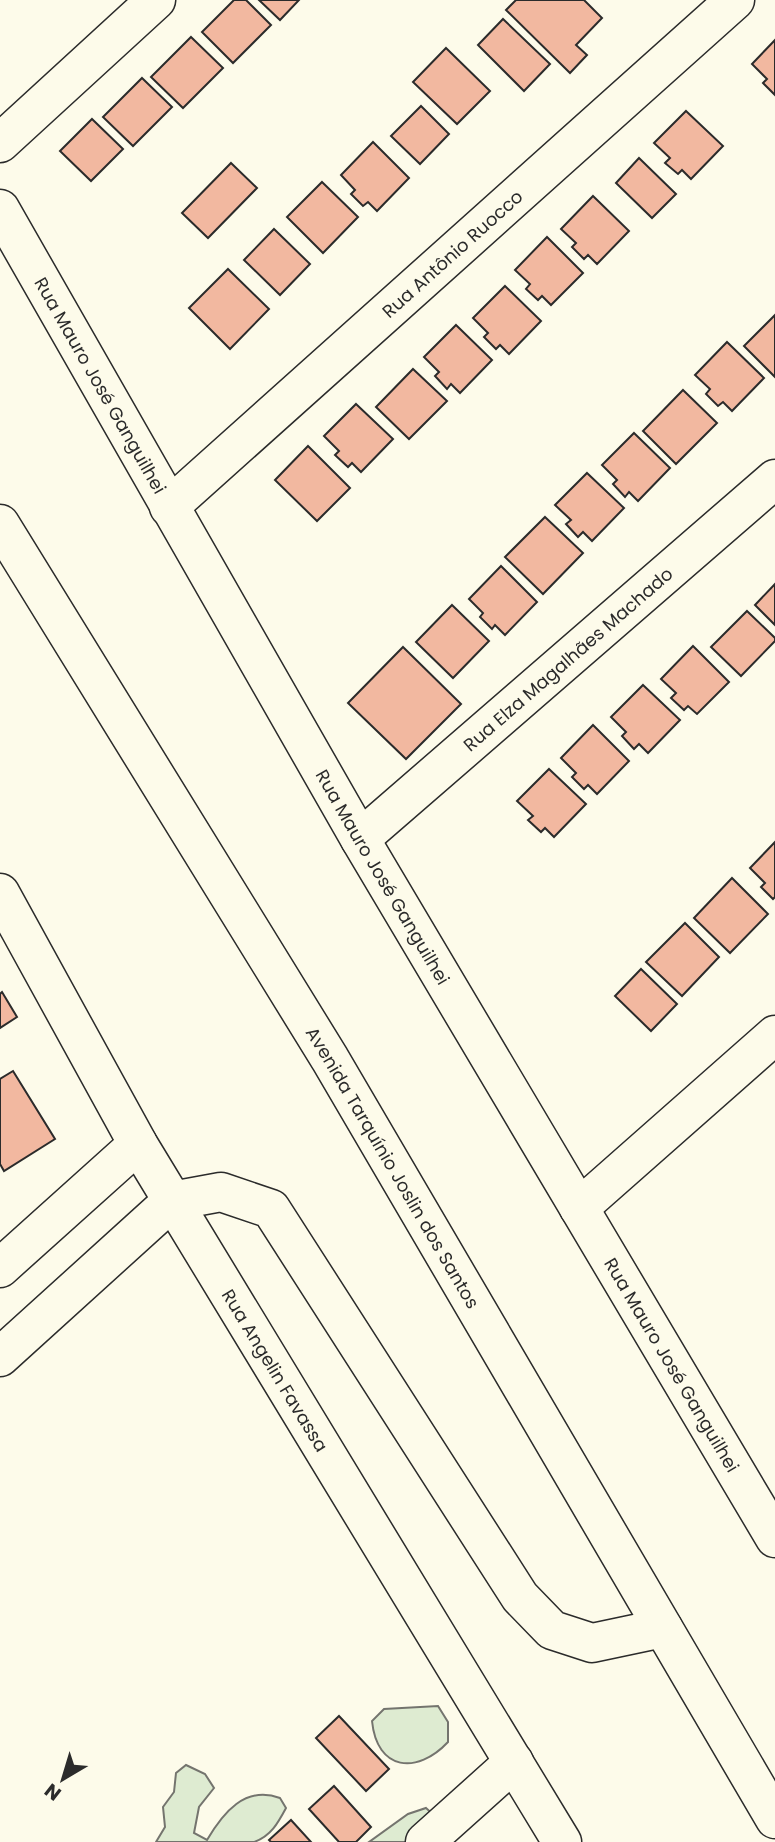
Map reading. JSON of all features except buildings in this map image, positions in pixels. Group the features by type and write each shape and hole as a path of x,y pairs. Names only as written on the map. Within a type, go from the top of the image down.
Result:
{"street":[{"path":"0,143 156,0"},
{"name":"Rua Antônio Ruocco","path":"169,506 734,0"},
{"name":"Rua Mauro José Ganguilhei","path":"0,209 360,839 775,1538"},
{"name":"Rua Elza Magalhães Machado","path":"360,839 775,479"},
{"name":"Avenida Tarquínio Joslin dos Santos","path":"0,524 330,1059 775,1819"},
{"name":"Rua Angelin Favassa","path":"0,893 138,1144 562,1842"},
{"path":"579,1208 775,1035"},
{"path":"0,1268 138,1144"},
{"path":"0,1357 172,1200 221,1192 271,1209 520,1597 552,1630 592,1643 663,1628"},
{"path":"425,1842 514,1762"}],"green space":[{"path":"438,1706 448,1722 448,1742 436,1753 424,1760 400,1763 382,1750 375,1738 372,1721 384,1709"},
{"path":"186,1765 205,1774 214,1788 199,1807 194,1833 207,1840 228,1811 246,1798 267,1795 280,1798 286,1808 269,1833 254,1842 156,1842 165,1827 163,1807 174,1792 176,1773"},
{"path":"426,1808 436,1817 413,1842 369,1842 408,1814"}]}
